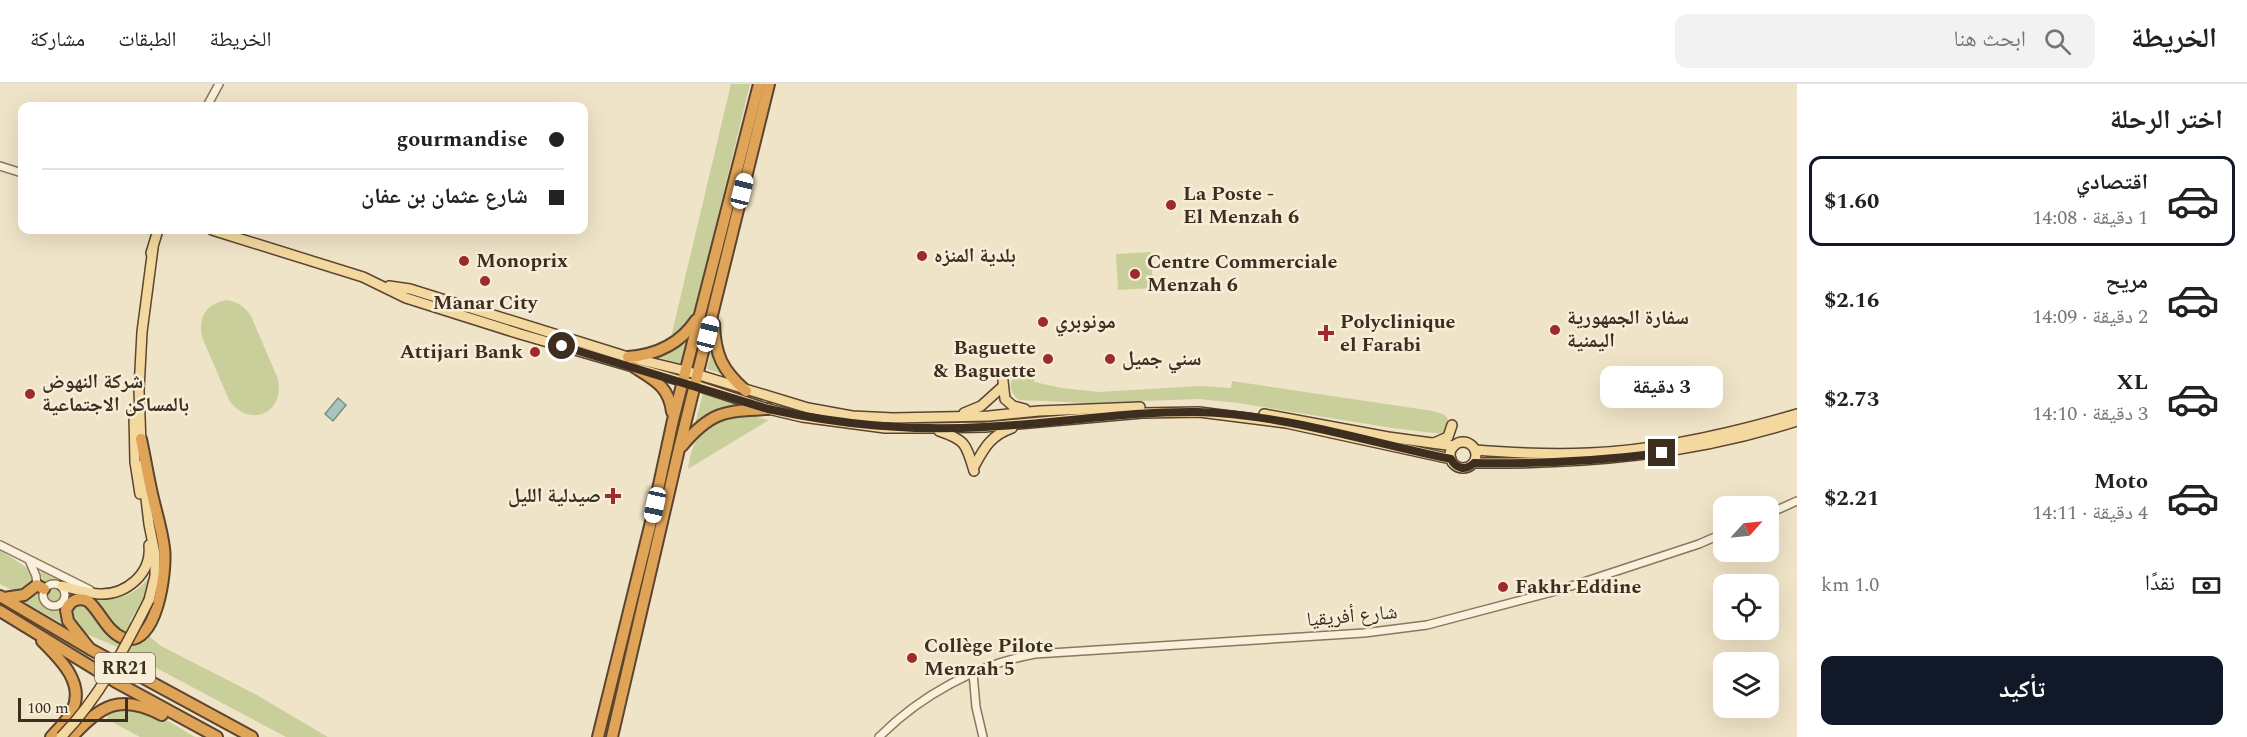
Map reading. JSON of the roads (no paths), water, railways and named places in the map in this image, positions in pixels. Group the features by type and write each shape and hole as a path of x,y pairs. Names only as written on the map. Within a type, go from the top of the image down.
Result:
{"highway":[{"path":"598,737 646,543 673,420 759,84"},
{"path":"612,737 769,84"},
{"path":"713,313 714,338 720,361 730,377 746,391"},
{"path":"628,357 649,354 678,341 687,333 699,315"},
{"path":"634,367 657,382 668,393 673,420"},
{"path":"680,449 695,430 716,416 768,409"},
{"path":"90,649 68,621 66,603 78,599 88,601 114,633 126,639 139,636 151,624 163,582 165,559 162,536 141,440"},
{"path":"2,597 19,597 40,587"},
{"name":"RR21","path":"2,597 90,649 252,737"},
{"name":"RR21","path":"0,611 116,682 217,737"},
{"path":"29,628 66,667 76,690 76,700 72,711 51,737"},
{"path":"72,737 89,718 119,703 136,704 151,709 193,731 217,737"}],"main road":[{"path":"59,585 98,594 109,593 129,586 142,574 147,563 149,549 135,462 134,361 142,289 157,234"},
{"path":"225,234 347,271 406,298 634,367 685,376"},
{"path":"61,737 98,694 123,652 149,600 156,564 149,524 139,390 142,332 153,248"},
{"path":"384,286 410,289 628,357 696,380 768,409 852,424 885,428 931,428 1030,423 1142,413 1199,412 1286,423 1451,459"},
{"path":"696,380 808,408 852,416 893,418 989,416 1039,411 1200,406 1285,416 1432,444 1454,446 1465,443 1475,450 1557,454 1625,451 1708,437 1797,414"},
{"path":"957,415 981,406 1002,385 1008,403 1039,411"},
{"path":"1474,463 1564,462 1662,453 1710,444 1797,421"},
{"path":"931,428 955,436 965,443 975,468 988,441 995,435 1030,423"},
{"path":"1432,444 1448,437 1452,425"},
{"path":"1454,446 1450,454 1451,459 1461,468 1468,468 1474,463 1475,450"},
{"path":"140,493 149,524"}],"street":[{"path":"209,102 219,84"},
{"path":"0,166 18,172"},
{"path":"1779,509 1797,501"},
{"name":"شارع أفريقيا","path":"879,737 901,715 928,696 972,673 1035,654 1364,633 1427,625 1556,591 1713,538"},
{"path":"0,545 98,594"},
{"path":"33,563 65,592 66,603 55,606 46,603 33,563"},
{"path":"40,587 49,584 59,585"},
{"path":"972,673 976,707 983,737"}],"water":[{"path":"338,398 346,405 333,421 325,414"}],"place":[{"name":"La Poste - El Menzah 6","path":"1171,205"},
{"name":"بلدية المنزه","path":"922,256"},
{"name":"Monoprix","path":"464,261"},
{"name":"Centre Commerciale Menzah 6","path":"1135,274"},
{"name":"Manar City","path":"485,281"},
{"name":"مونوبري","path":"1043,322"},
{"name":"سفارة الجمهورية اليمنية","path":"1555,330"},
{"name":"Polyclinique el Farabi","path":"1326,333"},
{"name":"Attijari Bank","path":"535,352"},
{"name":"Baguette & Baguette","path":"1048,359"},
{"name":"سني جميل","path":"1110,359"},
{"name":"شركة النهوض بالمساكن الاجتماعية","path":"30,394"},
{"name":"صيدلية الليل","path":"613,496"},
{"name":"Fakhr Eddine","path":"1503,587"},
{"name":"Collège Pilote Menzah 5","path":"912,658"}]}
